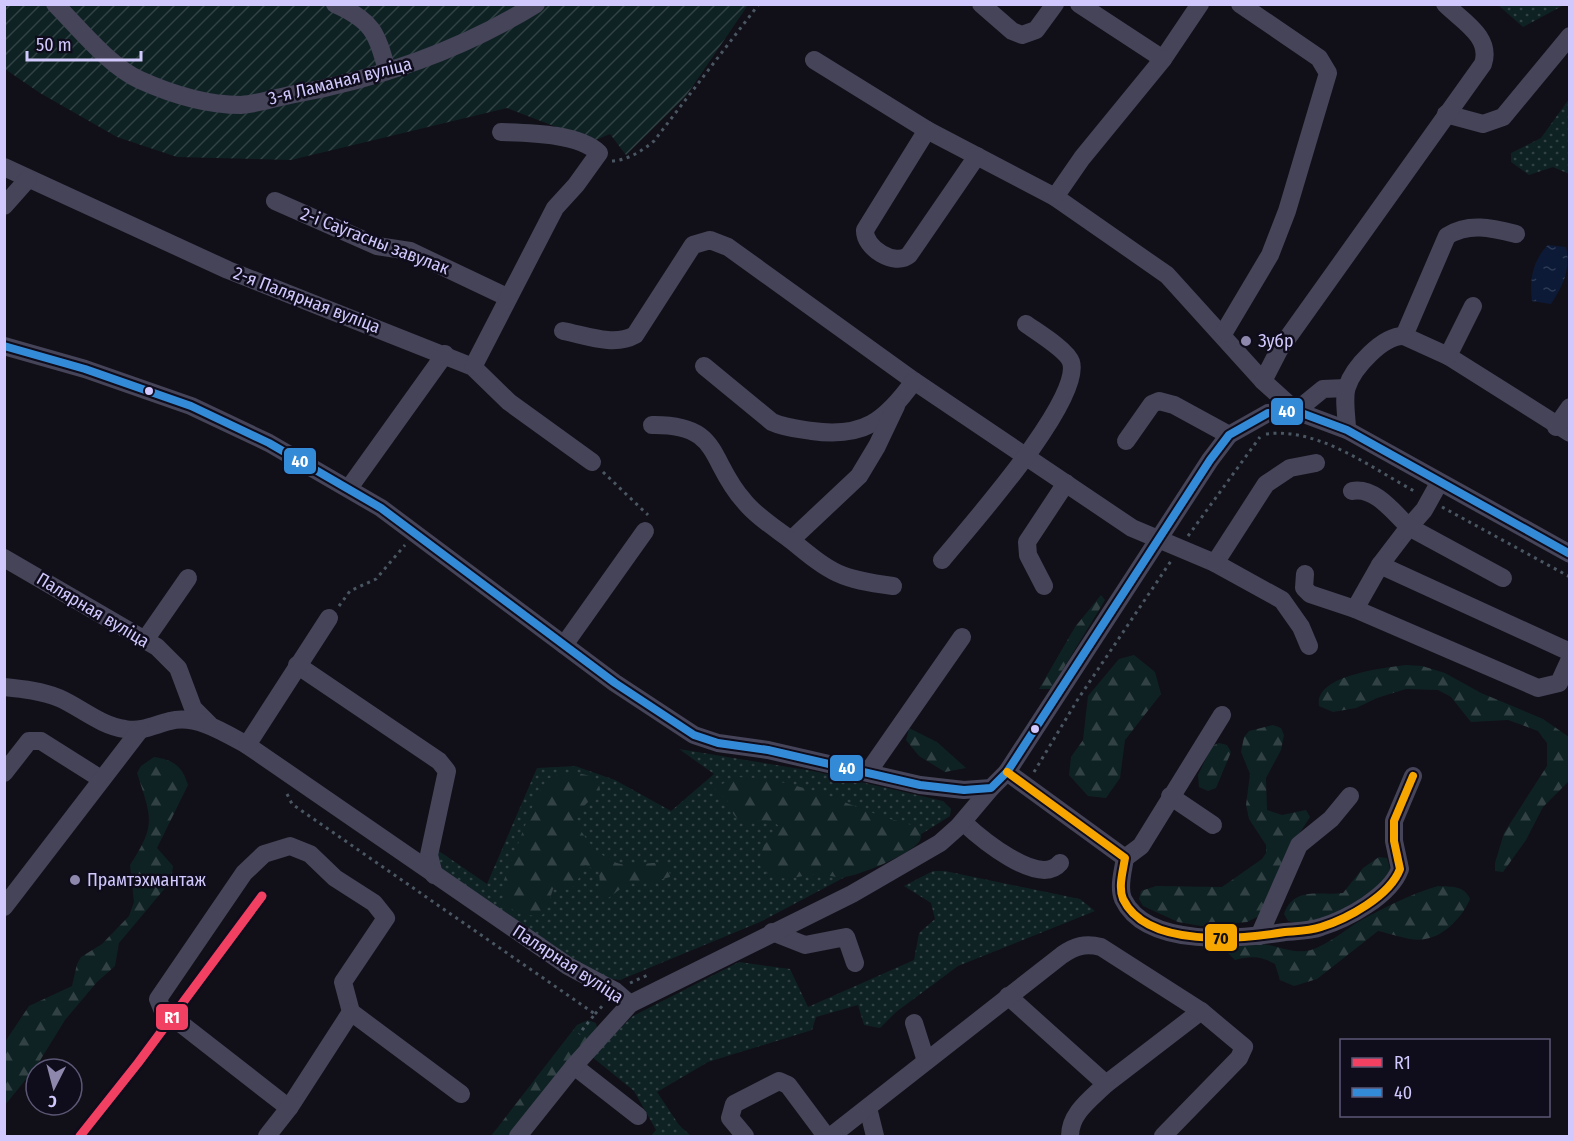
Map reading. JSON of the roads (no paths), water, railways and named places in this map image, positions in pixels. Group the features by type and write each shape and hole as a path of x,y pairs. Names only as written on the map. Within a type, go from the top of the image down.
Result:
{"street":[{"name":"3-я Ламаная вуліца","path":"55,4 103,53 138,79 187,98 241,105 318,90 416,62 504,25 536,4"},
{"path":"335,4 356,14 377,34 387,70"},
{"path":"981,4 1012,31 1022,35 1036,30 1055,4"},
{"path":"1079,4 1163,59"},
{"path":"1055,197 1082,158 1163,59 1200,4"},
{"path":"1223,334 1274,244 1287,211 1328,74 1319,58 1240,4"},
{"path":"1263,381 1278,350 1483,64 1486,51 1479,36 1445,4"},
{"path":"1446,114 1483,124 1503,117 1569,36"},
{"path":"814,60 927,130 1055,197 1167,274 1263,381 1296,411 1347,430 1569,554"},
{"path":"927,130 865,230 870,244 890,257 900,260 909,255 977,156"},
{"path":"473,367 507,297 555,208 596,158 592,147 579,142 546,134 501,132"},
{"name":"2-я Палярная вуліца","path":"4,167 228,270 473,367 509,402 592,462"},
{"path":"4,206 28,179"},
{"name":"2-і Саўгасны завулак","path":"275,201 377,246 410,250 507,297"},
{"path":"1404,336 1448,236 1456,231 1478,227 1516,234"},
{"path":"563,331 611,340 635,334 688,251 698,242 710,240 728,247 914,381 1132,528 1215,563 1282,600 1301,627 1309,646"},
{"path":"1448,356 1473,306"},
{"path":"942,560 1027,457 1068,386 1072,369 1067,355 1026,324"},
{"path":"1347,430 1346,388 1375,349 1391,338 1404,336 1448,356 1563,430 1569,407"},
{"path":"4,346 85,369 191,406 269,443 349,488 419,536 615,683 694,735 718,743 768,750 920,785 964,790 991,788"},
{"path":"349,488 445,354"},
{"path":"704,366 772,422 784,427 831,434 854,432 879,421 896,406"},
{"path":"790,540 860,476 878,446 896,406 914,381"},
{"path":"1126,441 1152,404 1159,401 1174,405 1229,435 1268,413 1296,411 1323,389 1346,388"},
{"path":"652,425 681,426 702,437 711,446 732,487 745,503 824,568 838,576 893,586"},
{"name":"Палярная вуліца","path":"4,687 43,693 68,702 111,726 141,730 170,721 188,720 213,727 247,745 568,966 615,992 630,1004 852,894 945,839 963,822 1007,772 1229,435"},
{"path":"1215,563 1266,484 1290,468 1316,463"},
{"path":"1044,586 1028,555 1027,542 1066,483"},
{"path":"1355,609 1380,566 1424,510 1439,483"},
{"path":"1352,492 1364,491 1374,495 1409,527 1503,578"},
{"path":"564,645 645,531"},
{"name":"Палярная вуліца","path":"4,558 145,640 178,668 185,692 193,708 213,727"},
{"path":"1380,566 1569,652"},
{"path":"1305,574 1303,584 1306,592 1355,609 1538,688 1559,683 1569,659"},
{"path":"145,640 188,578"},
{"path":"247,745 329,618"},
{"path":"868,772 963,637"},
{"path":"297,665 439,761 447,771 429,855 434,875"},
{"path":"1222,715 1141,846 1125,858 1122,896 1128,908 1158,928 1184,936 1220,938 1259,936 1321,927 1385,893 1400,869 1394,841 1394,821 1413,776"},
{"path":"4,907 141,730"},
{"path":"4,772 29,741 41,741 101,779"},
{"path":"1007,772 1125,858"},
{"path":"1170,796 1214,825"},
{"path":"1259,936 1299,845 1331,819 1350,796"},
{"path":"963,822 988,845 1022,863 1048,870 1056,868 1060,863"},
{"path":"289,1108 162,1009 158,999 244,873 264,854 290,846 310,854 335,878 374,903 386,918 343,982 351,1012 461,1094"},
{"path":"772,932 804,945 846,937 855,963"},
{"path":"831,1137 1070,949 1091,944 1101,946 1201,1011 1242,1043 1244,1051 1163,1137"},
{"path":"1008,996 1106,1084"},
{"path":"518,1137 574,1066 630,1004"},
{"path":"1070,1137 1071,1126 1078,1111 1106,1084 1201,1011"},
{"path":"267,1137 289,1108 351,1012"},
{"path":"914,1023 926,1061"},
{"path":"574,1066 638,1116"},
{"path":"745,1137 730,1118 734,1104 779,1082 788,1085 826,1137"},
{"path":"868,1108 875,1137"}],"water":[{"path":"1548,245 1566,247 1567,255 1565,277 1551,304 1532,301 1531,293 1536,264"}],"place":[{"name":"Зубр","path":"1246,341"},
{"name":"Прамтэхмантаж","path":"75,880"}]}
